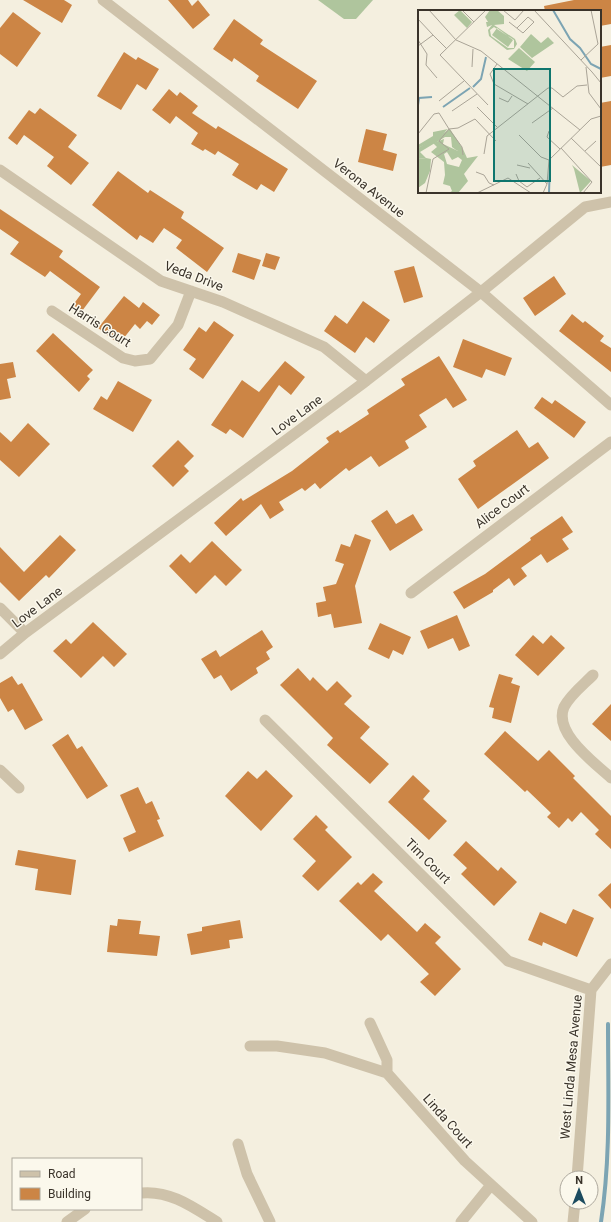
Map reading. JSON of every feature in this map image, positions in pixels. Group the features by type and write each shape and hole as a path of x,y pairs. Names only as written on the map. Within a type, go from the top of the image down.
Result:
{"street":[{"name":"Verona Avenue","path":"103,0 481,292 611,405"},
{"name":"Veda Drive","path":"0,170 161,281 223,302 324,347 366,381"},
{"name":"Love Lane","path":"0,654 25,633 366,381 481,292 585,207 611,202"},
{"name":"Harris Court","path":"52,311 123,358 135,361 150,359 178,325 191,291"},
{"name":"Alice Court","path":"411,593 611,442"},
{"path":"0,608 25,633"},
{"path":"593,675 569,698 563,709 564,721 572,742 611,778"},
{"name":"Tim Court","path":"265,720 508,961 590,990"},
{"path":"0,770 19,788"},
{"name":"West Linda Mesa Avenue","path":"578,1170 590,990 611,964"},
{"path":"250,1046 277,1046 325,1053 387,1073 387,1060 370,1023"},
{"name":"Linda Court","path":"387,1073 465,1161 532,1222"},
{"path":"238,1144 247,1174 270,1222"},
{"path":"461,1222 491,1185"},
{"path":"142,1193 163,1194 178,1198 216,1222"},
{"path":"67,1222 84,1210"},
{"path":"573,1222 574,1210"}],"green space":[{"path":"318,0 373,0 356,19 344,19"}],"building":[{"path":"23,0 64,0 72,5 62,23"},
{"path":"168,0 188,0 192,6 198,0 210,15 193,29"},
{"path":"574,0 611,0 611,24 601,26 601,10 545,10 544,6"},
{"path":"13,12 41,33 17,67 0,54 0,28"},
{"path":"234,19 263,40 260,44 317,81 298,109 256,81 259,76 234,58 232,62 213,49"},
{"path":"611,45 611,76 601,78 601,47"},
{"path":"124,52 136,60 138,57 159,69 146,90 137,84 121,110 97,96"},
{"path":"169,89 177,96 180,92 198,106 192,113 216,129 218,126 288,169 274,192 261,184 257,190 232,175 239,164 218,151 215,155 205,149 203,151 191,144 198,133 176,116 170,124 152,110"},
{"path":"611,101 611,165 601,167 601,103"},
{"path":"40,108 77,135 68,147 89,163 71,185 47,166 54,157 24,135 17,145 8,138 29,110 35,114"},
{"path":"366,129 387,134 383,150 397,154 393,171 358,162"},
{"path":"118,171 148,193 150,190 184,212 181,218 224,248 207,272 176,248 182,240 164,228 153,243 140,235 137,240 92,205"},
{"path":"0,209 63,251 59,257 100,287 82,311 73,305 81,294 50,271 45,277 10,254 19,242 0,229"},
{"path":"238,253 261,260 254,280 232,272"},
{"path":"266,253 280,257 275,270 262,266"},
{"path":"414,266 423,297 404,303 394,271"},
{"path":"554,276 566,294 535,316 523,298"},
{"path":"124,296 139,308 143,302 160,315 152,325 147,321 140,329 135,324 119,344 98,328"},
{"path":"363,301 390,320 374,343 366,337 355,353 324,331 335,315 347,324"},
{"path":"572,314 583,323 585,321 604,336 600,341 611,348 611,372 559,331"},
{"path":"214,321 234,335 203,379 189,369 196,359 183,350 199,327 206,332"},
{"path":"53,333 93,370 87,376 90,379 79,392 36,351"},
{"path":"463,339 512,358 505,376 486,369 482,378 453,367"},
{"path":"439,356 467,400 453,408 446,398 419,415 427,427 405,441 409,448 379,467 371,456 349,471 346,468 320,489 315,483 305,491 302,488 279,502 284,510 270,519 261,504 226,536 214,523 241,498 243,501 292,471 329,442 326,438 338,430 340,433 369,414 367,410 405,385 401,379"},
{"path":"285,361 305,377 291,395 279,385 243,438 230,429 226,434 211,425 242,380 259,392"},
{"path":"13,362 16,377 7,379 11,398 0,400 0,364"},
{"path":"118,381 152,400 133,432 93,409 101,396 107,400"},
{"path":"542,397 552,404 555,400 586,422 574,438 534,408"},
{"path":"28,423 50,444 19,477 0,460 0,432 11,442"},
{"path":"517,430 529,448 538,442 549,458 478,509 458,479 476,466 473,461"},
{"path":"178,440 194,456 184,466 189,471 173,487 152,466"},
{"path":"387,510 396,524 413,514 423,530 390,551 371,521"},
{"path":"562,516 573,532 562,539 569,549 547,563 541,554 521,568 527,576 514,586 509,578 493,590 493,592 464,609 453,592 485,574 531,540 530,538"},
{"path":"355,534 371,540 355,586 362,623 334,628 331,614 318,617 316,603 326,601 323,587 336,584 344,564 335,561 341,544 350,547"},
{"path":"60,535 76,550 49,578 46,575 19,601 0,582 0,547 24,572"},
{"path":"212,541 242,570 226,586 215,575 196,594 169,566 181,554 190,563"},
{"path":"457,615 470,646 459,651 453,638 428,649 420,631"},
{"path":"93,622 127,654 114,667 103,656 81,678 53,651 66,639 71,644"},
{"path":"380,623 411,637 403,655 393,650 389,659 368,649"},
{"path":"262,630 273,647 266,652 270,659 256,668 258,673 231,691 221,675 214,679 201,659 216,650 220,657"},
{"path":"533,635 543,644 551,635 565,648 538,676 515,655"},
{"path":"298,668 310,681 313,677 327,691 337,681 352,696 344,704 370,727 360,738 389,764 370,784 327,745 333,738 280,685"},
{"path":"499,674 513,678 511,683 520,686 511,723 492,718 494,708 489,707"},
{"path":"12,676 18,685 22,683 43,720 25,730 13,709 8,712 0,698 0,683"},
{"path":"611,704 611,741 592,724"},
{"path":"505,731 538,761 549,750 575,776 573,778 611,816 611,849 595,834 599,830 581,812 572,822 568,818 559,828 547,817 551,813 527,790 525,792 484,754"},
{"path":"68,734 77,749 82,746 108,786 87,799 52,745"},
{"path":"266,770 293,796 261,831 225,796 248,771 257,779"},
{"path":"413,775 430,791 423,799 447,821 429,840 388,802"},
{"path":"138,787 146,804 152,801 160,819 157,820 164,836 129,852 123,838 136,832 120,795"},
{"path":"316,815 328,827 325,830 352,857 318,891 302,876 316,861 293,839"},
{"path":"466,841 498,871 501,867 517,882 494,906 461,874 467,868 453,855"},
{"path":"18,850 76,860 71,895 35,890 38,869 15,865"},
{"path":"373,873 383,882 374,891 417,932 425,923 441,937 435,943 461,969 435,996 420,982 429,974 388,934 381,941 339,901 358,882 361,885"},
{"path":"611,883 611,909 598,895"},
{"path":"573,909 594,918 577,957 543,942 542,946 528,940 540,912 566,924"},
{"path":"118,919 141,921 139,934 160,936 157,956 107,952 110,925 117,926"},
{"path":"240,920 243,938 229,940 230,948 191,955 187,934 202,931 202,927"}],"waterway":[{"path":"601,1222 608,1148 608,1024"}]}
